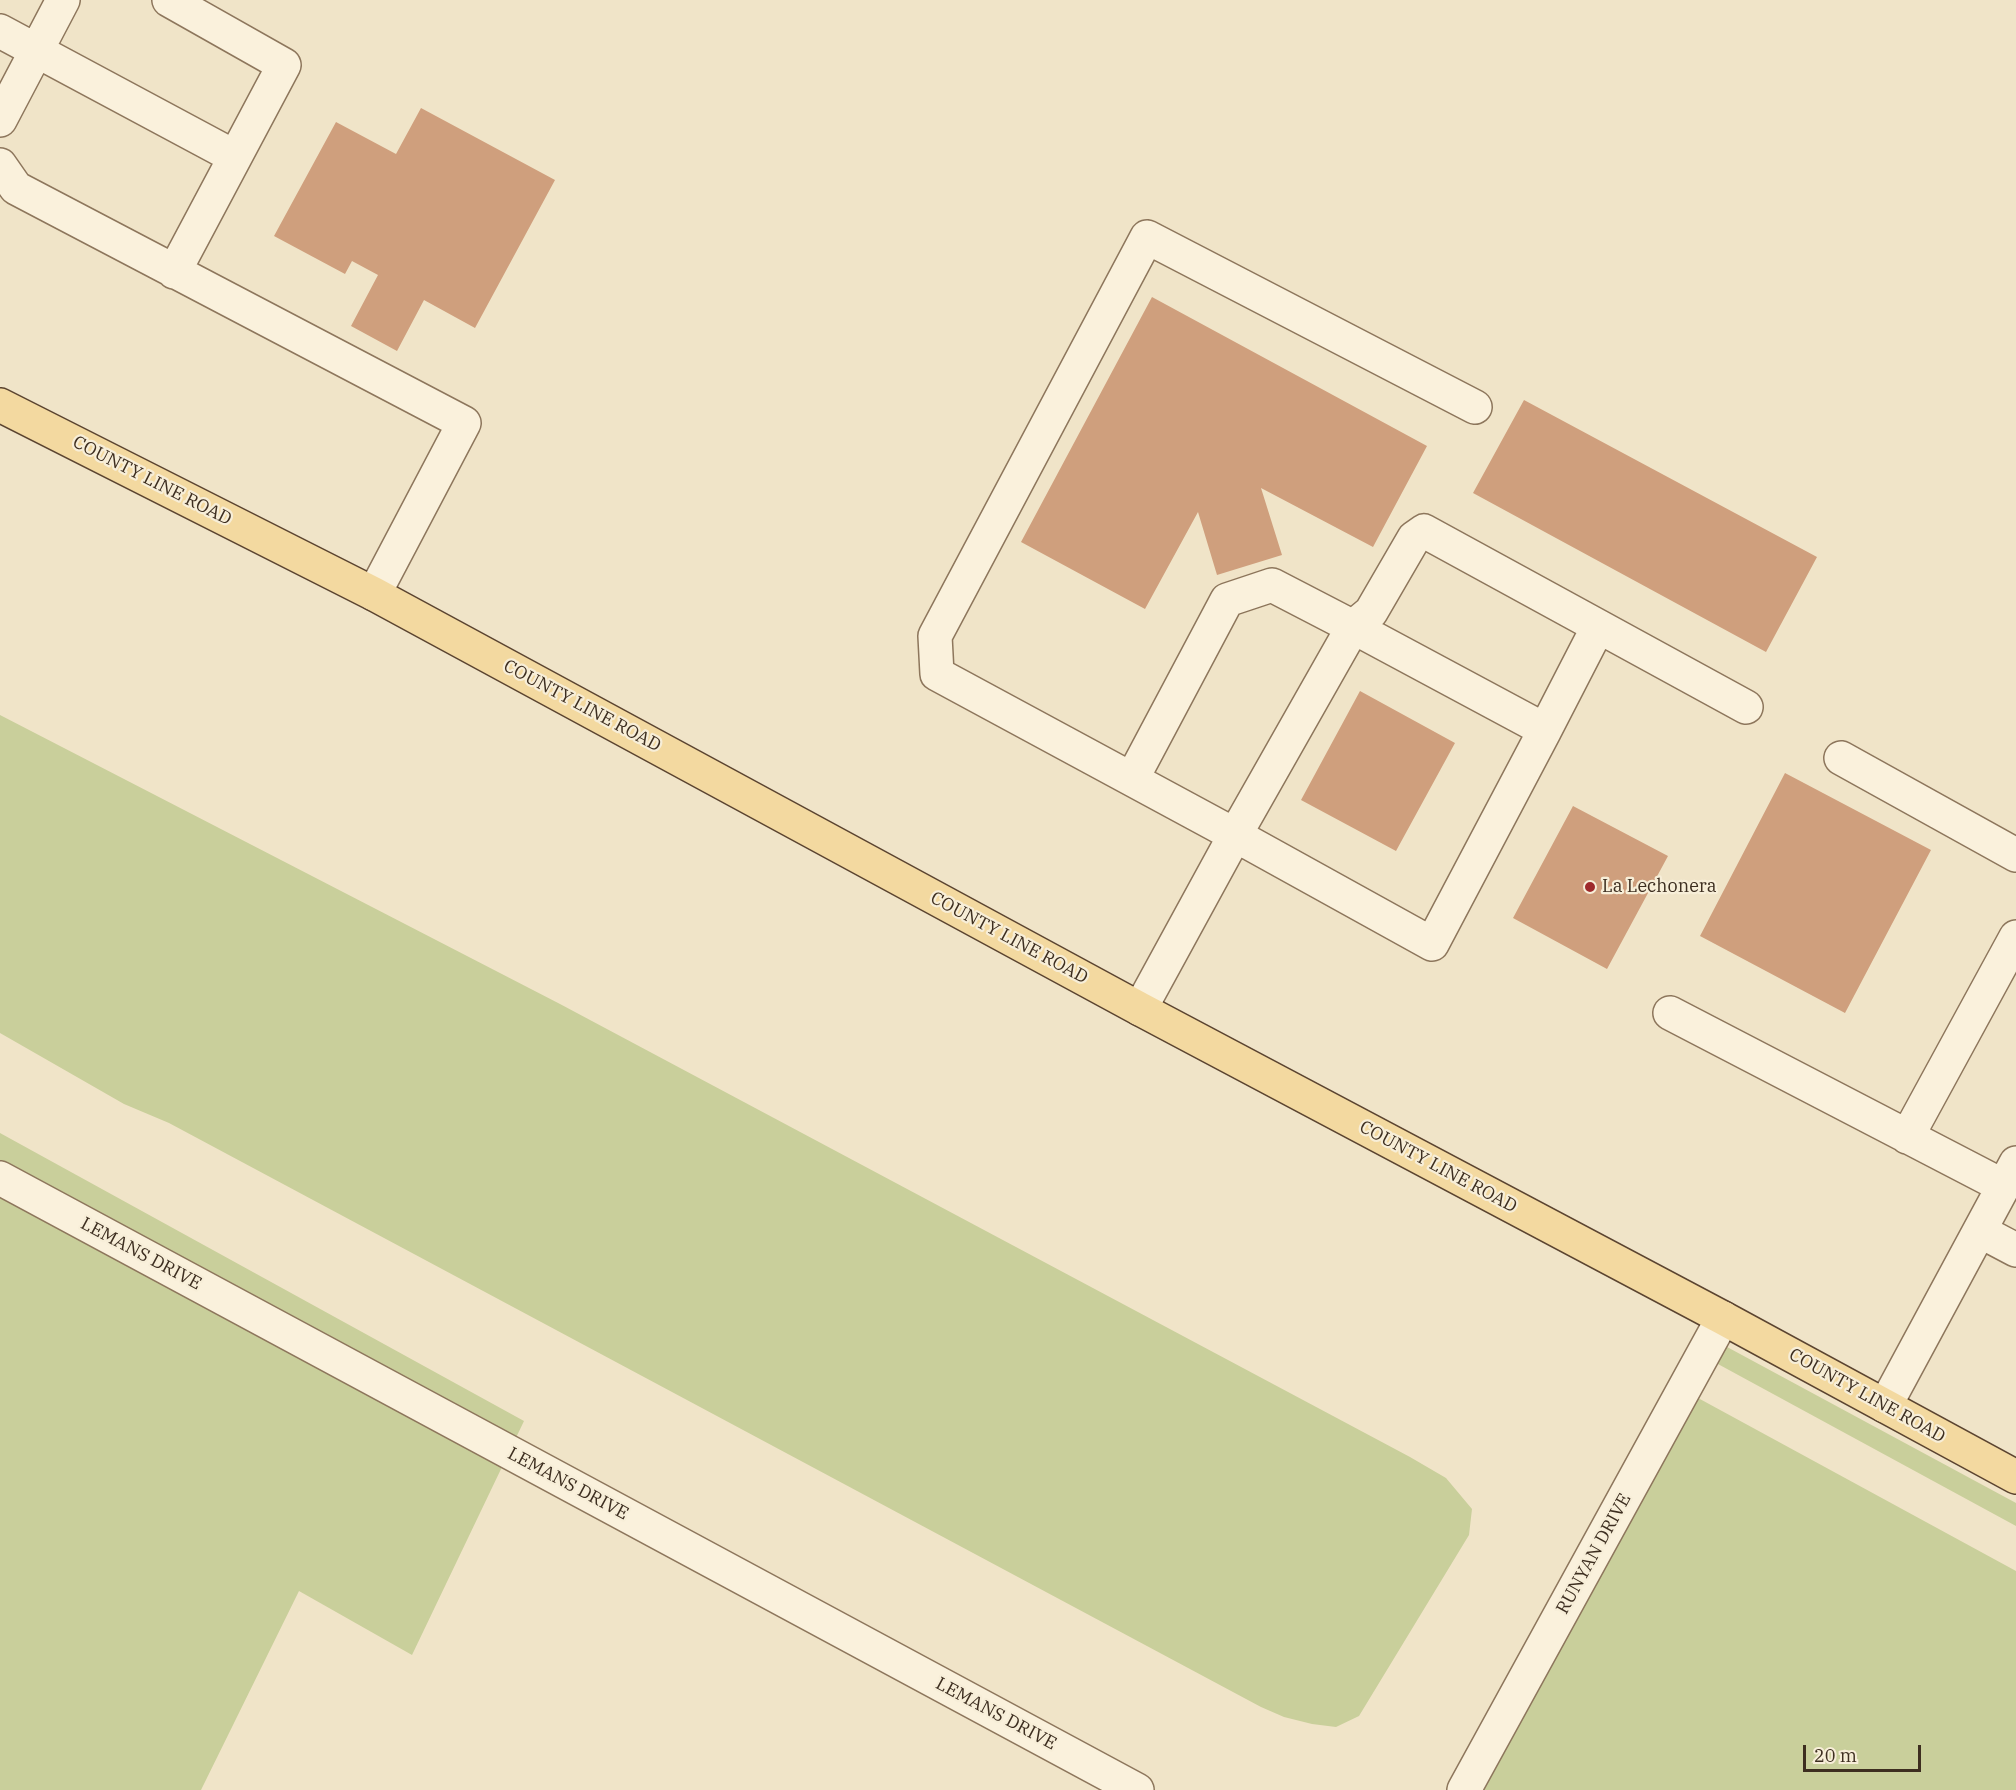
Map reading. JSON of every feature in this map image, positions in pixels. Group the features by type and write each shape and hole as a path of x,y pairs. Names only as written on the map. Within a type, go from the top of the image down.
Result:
{"main road":[{"name":"COUNTY LINE ROAD","path":"0,405 374,594 1140,1009 1723,1318 2016,1477"}],"street":[{"path":"0,120 63,0"},
{"path":"169,0 284,65 174,272"},
{"path":"0,31 235,157"},
{"path":"0,165 16,188 464,423 374,594"},
{"path":"1474,407 1147,237 935,636 937,674 1432,944 1598,627"},
{"path":"1140,1009 1353,627 1371,612 1414,538 1424,531 1746,708"},
{"path":"1132,779 1227,600 1272,585 1545,730"},
{"path":"1841,759 2016,855"},
{"path":"1908,1137 2016,937"},
{"path":"1670,1013 1908,1137 2010,1175 1885,1406"},
{"name":"LEMANS DRIVE","path":"0,1178 1137,1790"},
{"path":"1980,1231 2016,1250"},
{"name":"RUNYAN DRIVE","path":"1464,1790 1723,1318"}],"green space":[{"path":"0,715 560,1004 1446,1478 1472,1509 1469,1535 1359,1716 1336,1727 1284,1717 1261,1707 169,1123 124,1104 0,1033"},
{"path":"0,1133 524,1421 412,1655 299,1591 201,1790 0,1790"},
{"path":"1703,1334 2016,1503 2016,1526 1694,1351"},
{"path":"1676,1386 2016,1571 2016,1790 1467,1790"}],"building":[{"path":"421,108 555,180 475,328 424,300 397,351 351,326 378,275 352,261 345,274 274,236 336,122 396,154"},
{"path":"1152,297 1427,446 1373,547 1261,488 1282,555 1217,575 1198,512 1145,609 1021,542"},
{"path":"1524,400 1817,557 1766,652 1473,493"},
{"path":"1360,691 1455,743 1396,851 1301,800"},
{"path":"1785,773 1931,850 1845,1013 1700,936"},
{"name":"La Lechonera","path":"1573,806 1668,856 1607,969 1513,918"}],"place":[{"name":"La Lechonera","path":"1590,887"}]}
